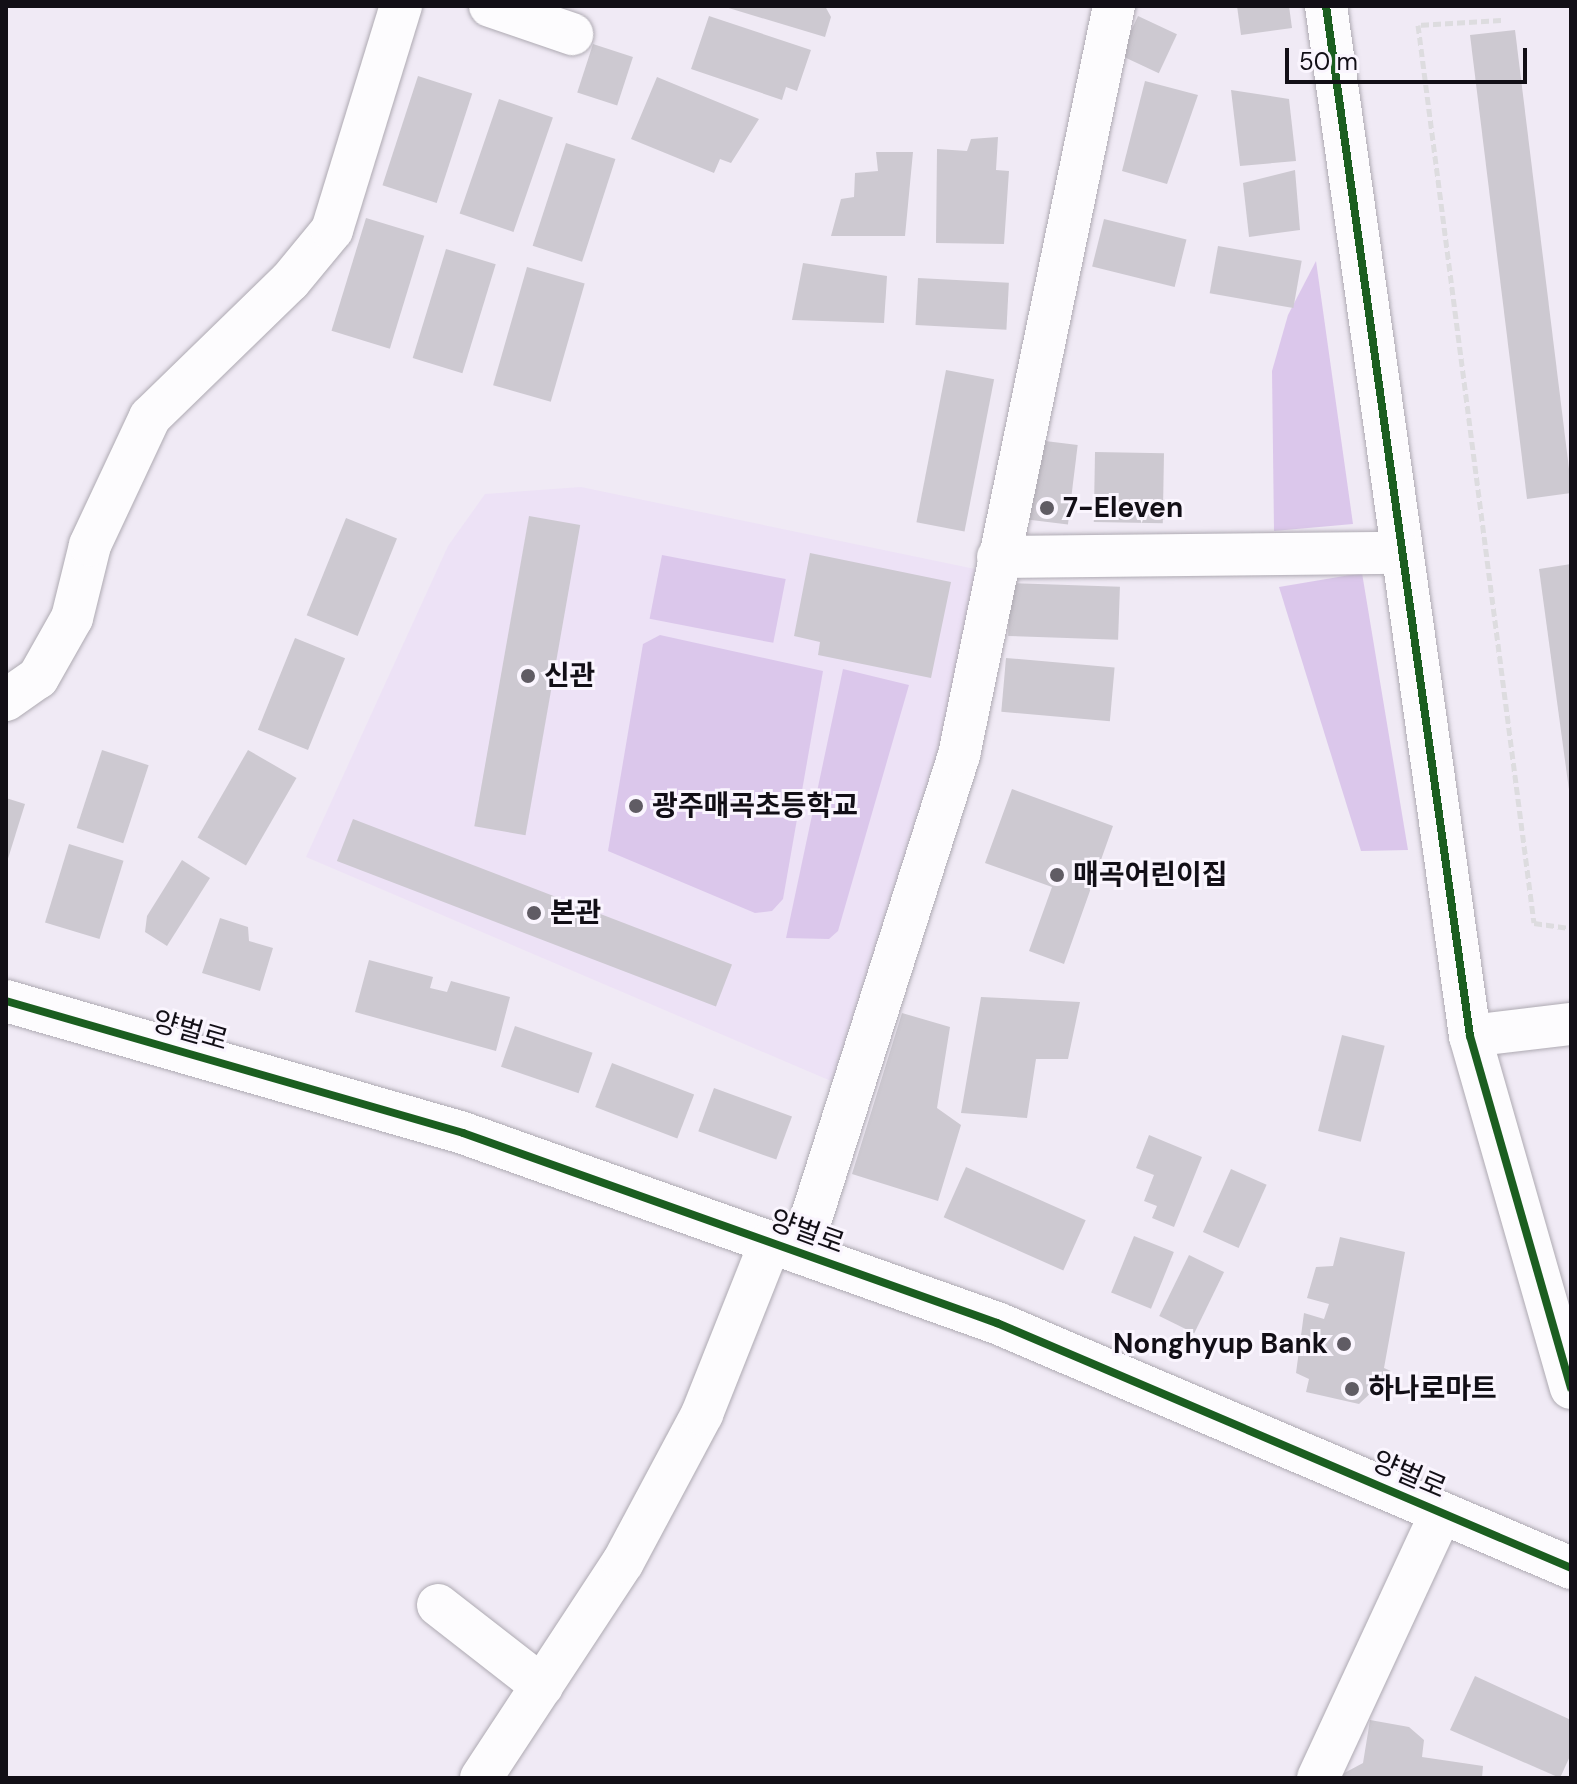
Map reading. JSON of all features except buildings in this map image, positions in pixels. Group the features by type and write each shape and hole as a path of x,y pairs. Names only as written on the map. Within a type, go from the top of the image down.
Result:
{"street":[{"path":"6,700 38,678 72,618 90,545 150,417 290,281 332,230 401,6"},
{"path":"490,6 572,34"},
{"path":"481,1778 623,1562 785,1248 959,755 1114,6"},
{"path":"1326,6 1470,1036 1569,1377"},
{"path":"998,557 1402,553"},
{"name":"양벌로","path":"6,1001 463,1133 997,1323 1571,1568"},
{"path":"1470,1036 1571,1024"},
{"path":"1318,1778 1441,1513"},
{"path":"438,1605 542,1686"}],"path":[{"path":"1501,20 1418,25 1534,923 1571,928"}],"shaded area":[{"path":"1316,261 1353,524 1274,531 1272,371 1288,315"},
{"name":"광주매곡초등학교","path":"581,487 975,569 959,755 852,1090 306,857 448,546 485,494"},
{"path":"662,555 786,579 773,643 650,619"},
{"path":"1362,573 1408,850 1361,851 1279,587"},
{"path":"660,635 823,671 783,899 772,911 755,913 608,851 643,644"},
{"path":"843,669 909,685 838,931 829,939 786,938"}],"cycle path":[{"path":"1326,6 1470,1036 1571,1388"},
{"path":"6,1001 463,1133 997,1323 1571,1568"}],"place":[{"name":"7-Eleven","path":"1047,508"},
{"name":"신관","path":"528,676"},
{"name":"광주매곡초등학교","path":"636,806"},
{"name":"매곡어린이집","path":"1057,875"},
{"name":"본관","path":"534,913"},
{"name":"Nonghyup Bank","path":"1344,1344"},
{"name":"하나로마트","path":"1352,1389"}]}
